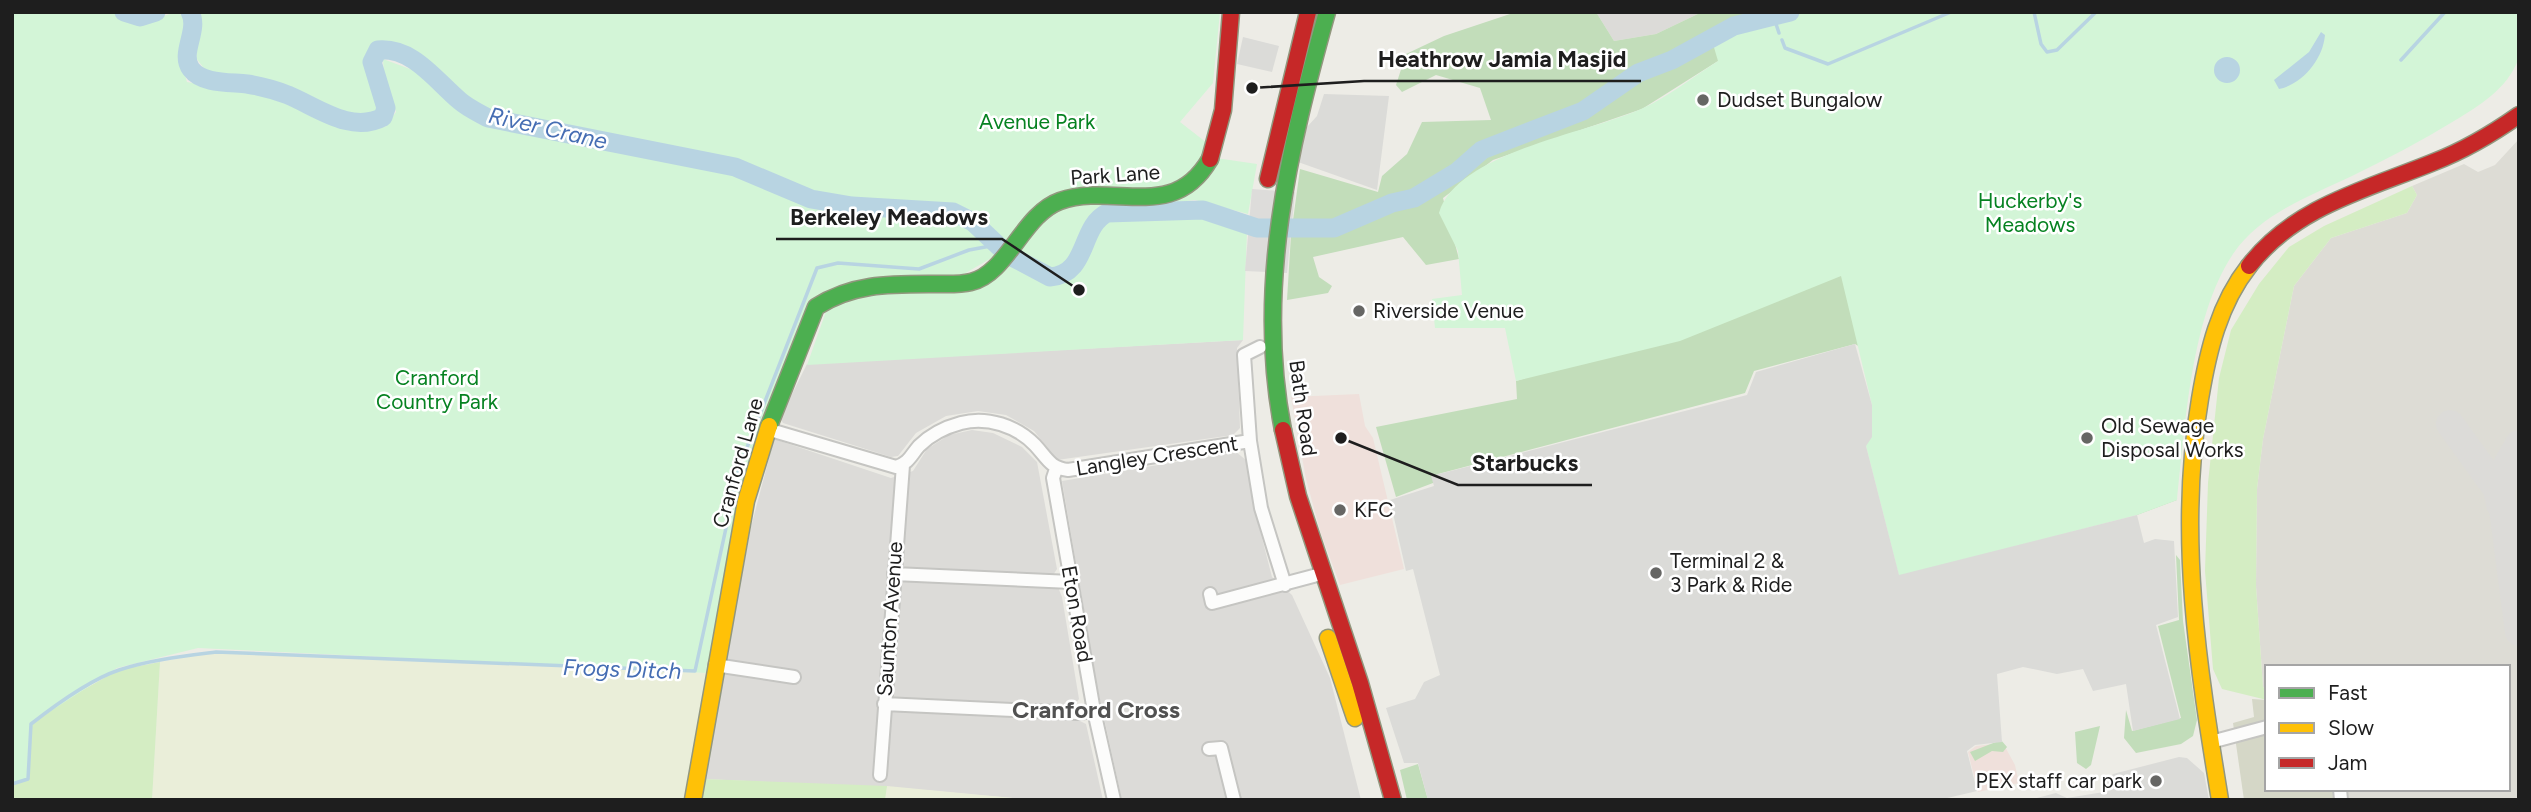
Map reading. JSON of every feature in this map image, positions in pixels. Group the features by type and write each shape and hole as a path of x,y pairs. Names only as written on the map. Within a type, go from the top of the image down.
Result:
{"main road":[{"name":"Park Lane","path":"975,282 1005,255 1042,211 1060,200 1163,195 1183,190 1201,176 1216,143 1231,12"},
{"name":"Bath Road","path":"1308,12 1276,137 1260,347 1274,459 1298,551 1314,575 1356,670 1393,800"},
{"name":"Bath Road","path":"1273,199 1288,157 1327,12"},
{"path":"2220,800 2191,591 2193,476 2209,355 2215,331 2233,289 2263,249 2297,220 2340,199 2460,153 2519,115"},
{"name":"Bath Road","path":"1268,237 1271,321 1278,393 1293,481 1314,575 1377,800"},
{"name":"Cranford Lane","path":"693,800 738,533 767,429 807,323 824,301 852,288 975,282"}],"street":[{"path":"1260,347 1244,355 1250,441 1261,508 1285,585"},
{"name":"Langley Crescent","path":"903,464 933,435 952,425 978,420 1010,427 1033,443 1056,469 1068,470 1250,441"},
{"path":"767,429 883,464 896,467 903,464"},
{"name":"Saunton Avenue","path":"880,775 903,464"},
{"name":"Eton Road","path":"1056,469 1053,478 1071,582 1094,711 1114,800"},
{"path":"894,574 1071,582"},
{"path":"1212,603 1314,575"},
{"path":"715,665 794,677"},
{"path":"884,704 1077,713 1094,711"},
{"path":"2211,742 2265,728"},
{"path":"1209,749 1221,748 1234,800"}],"shaded area":[{"path":"1596,12 1702,12 1656,34 1614,41"},
{"path":"1243,37 1279,46 1272,72 1237,64"},
{"path":"1324,94 1389,96 1377,190 1298,162 1307,127 1317,116"},
{"path":"2519,139 2519,800 2345,800 2344,791 2510,791 2510,665 2265,665 2265,688 2263,687 2256,586 2257,489 2263,439 2294,286 2331,238 2407,213 2417,195 2412,186 2464,164 2478,172 2495,165"},
{"path":"1243,340 1237,348 1240,428 1233,435 1057,460 1034,431 1006,415 978,411 946,416 916,433 898,456 891,457 783,423 780,418 807,364"},
{"name":"Terminal 2 & 3 Park & Ride","path":"1855,344 1872,405 1872,437 1866,446 1899,575 2137,515 2144,543 2155,539 2174,541 2178,617 2156,625 2180,719 2133,731 2126,684 2093,691 2083,669 2057,674 2023,667 1997,674 2002,742 1975,745 1967,751 1977,791 1939,800 1428,800 1418,763 1404,763 1386,708 1415,699 1424,682 1440,675 1413,569 1406,571 1390,500 1434,486 1431,476 1747,395 1756,372"},
{"path":"1359,394 1365,426 1373,438 1404,569 1340,585 1321,534 1306,479 1291,397"},
{"path":"972,430 993,433 1022,447 1037,462 1057,569 1053,575 1062,597 1079,699 1074,706 1076,719 1086,724 1103,800 1035,800 901,788 704,779 751,527 774,439 891,478 913,471 927,449 949,435"},
{"path":"1236,452 1246,460 1255,511 1272,577 1292,595 1330,678 1361,800 1122,800 1097,686 1062,481"},
{"path":"216,652 707,673 686,800 152,800 160,662"},
{"path":"2252,699 2265,700 2265,791 2344,791 2345,800 2244,800 2233,723 2254,717"},
{"path":"2003,743 2015,765 2019,783 1978,792 1968,752 1976,746"},
{"name":"PEX staff car park","path":"2179,757 2187,758 2204,773 2209,800 2029,800 2056,793 2067,798 2104,792 2104,784 2113,774"},
{"path":"887,786 1035,800 885,800"}],"green space":[{"name":"Cranford Country Park","path":"12,12 111,12 127,20 148,21 176,12 185,17 180,58 187,82 270,97 339,124 385,127 396,112 384,76 383,59 418,72 479,124 728,173 803,201 851,210 909,210 957,216 971,225 1000,253 964,274 854,283 797,333 707,673 198,648 117,668 31,724 28,779 12,784"},
{"name":"Avenue Park","path":"197,12 1220,12 1213,83 1180,122 1207,143 1216,158 1257,164 1248,214 1195,200 1103,211 1095,216 1069,268 1054,273 1041,270 1002,242 971,210 941,204 837,199 799,189 739,164 498,118 466,99 408,55 374,42 365,61 382,107 377,115 349,115 297,90 206,71 196,58 200,22"},
{"path":"1516,12 1596,12 1614,41 1656,34 1702,12 2124,12 2177,500 2137,515 1855,344 1754,371 1745,393 1438,474 1433,483 1396,497 1376,427 1517,399 1516,381 1536,375 1718,61 1642,109 1493,160 1443,198 1459,259 1426,265 1403,237 1313,257 1319,277 1332,286 1328,293 1287,300 1291,235 1300,169 1378,192 1382,176 1407,154 1422,122 1491,120 1480,88 1436,75 1402,92 1396,85 1406,54 1444,36"},
{"name":"Huckerby's Meadows","path":"1805,12 2519,12 2520,49 2518,60 2507,80 2482,103 2404,150 2271,217 2244,240 2233,254 2219,279 2199,340 2187,406 2177,500 2137,515 1899,576 1866,446 1872,405 1841,276 1680,341 1516,381 1505,328 1435,328 1432,299 1462,295 1458,251 1439,213 1451,192 1471,174 1527,147 1641,109 1671,93 1718,61 1713,44 1735,32"},
{"path":"2412,186 2417,195 2407,213 2331,238 2294,286 2263,439 2257,489 2256,586 2265,700 2222,689 2213,669 2205,571 2208,483 2219,378 2231,330 2259,284 2289,247 2324,226"},
{"path":"1198,215 1247,231 1243,340 807,365 828,306 854,293 975,287 1010,261 1031,273 1059,281 1083,261 1104,220"},
{"path":"2176,555 2180,560 2183,621 2197,720 2193,736 2181,744 2136,753 2124,738 2126,710 2132,731 2181,718 2158,626 2179,620"},
{"path":"160,662 152,800 12,800 12,784 28,779 31,724 50,709 118,670"},
{"path":"2100,726 2091,765 2086,769 2077,763 2075,732"},
{"path":"2001,740 2007,747 2003,752 1992,751 1975,761 1970,752"},
{"path":"1418,764 1428,800 1407,800 1400,770"},
{"path":"704,779 887,786 885,800 702,800"}],"water":[{"path":"2321,32 2325,35 2316,61 2304,76 2279,89 2274,80 2309,52"},
{"path":"2227,57 2236,61 2240,70 2236,79 2227,83 2218,79 2214,70 2218,61"}],"pier":[{"path":"1252,189 1295,192 1287,273 1245,271"}],"waterway":[{"name":"River Crane","path":"124,12 140,17 156,12"},
{"name":"River Crane","path":"190,12 193,26 187,56 188,63 196,74 209,80 278,91 347,121 371,121 383,117 386,108 372,62 378,50 391,50 423,66 463,104 488,118 735,167 811,199 852,206 953,212 973,222 1006,253"},
{"name":"River Crane","path":"1014,258 1050,277 1062,274 1078,259 1092,228 1107,213 1203,210 1257,228 1334,228 1392,203 1414,198 1457,172 1482,150 1583,111 1638,73 1672,60 1734,26 1790,12"},
{"path":"1782,40 1785,48 1828,64 1951,12"},
{"path":"2034,12 2041,44 2047,52 2057,50 2096,12"},
{"path":"2401,60 2445,12"},
{"path":"1774,18 1779,33"},
{"name":"Frogs Ditch","path":"12,784 28,779 31,724 108,674 167,659 216,652 695,671 739,468 817,268 838,263 919,269 969,250 996,245"}],"taxiway":[{"path":"2450,424 2497,489 2500,504"},
{"path":"2519,444 2506,467 2501,494 2519,632"}],"traffic: fast":[{"path":"1283,430 1275,377 1273,324 1280,219 1300,115 1327,12"},
{"path":"769,426 816,307 844,293 873,286 971,282 984,277 995,268 1036,218 1060,201 1101,195 1142,197 1179,190 1195,178 1210,159"}],"traffic: slow":[{"path":"2220,800 2198,650 2190,550 2190,500 2193,450 2211,346 2222,312 2249,266"},
{"path":"693,800 746,501 769,426"},
{"path":"1328,638 1355,718"}],"traffic: jam":[{"path":"1210,159 1223,110 1231,12"},
{"path":"1268,179 1308,12"},
{"path":"2249,266 2267,245 2310,214 2359,191 2457,152 2519,115"},
{"path":"1283,430 1298,496 1360,683 1393,800"}],"place":[{"name":"Heathrow Jamia Masjid","path":"1252,88"},
{"name":"Dudset Bungalow","path":"1703,100"},
{"name":"Berkeley Meadows","path":"1079,290"},
{"name":"Riverside Venue","path":"1359,311"},
{"name":"Starbucks","path":"1341,438"},
{"name":"Old Sewage Disposal Works","path":"2087,438"},
{"name":"KFC","path":"1340,510"},
{"name":"Terminal 2 & 3 Park & Ride","path":"1656,573"},
{"name":"PEX staff car park","path":"2156,781"}],"district":[{"name":"Cranford Cross","path":"1096,710"}]}
